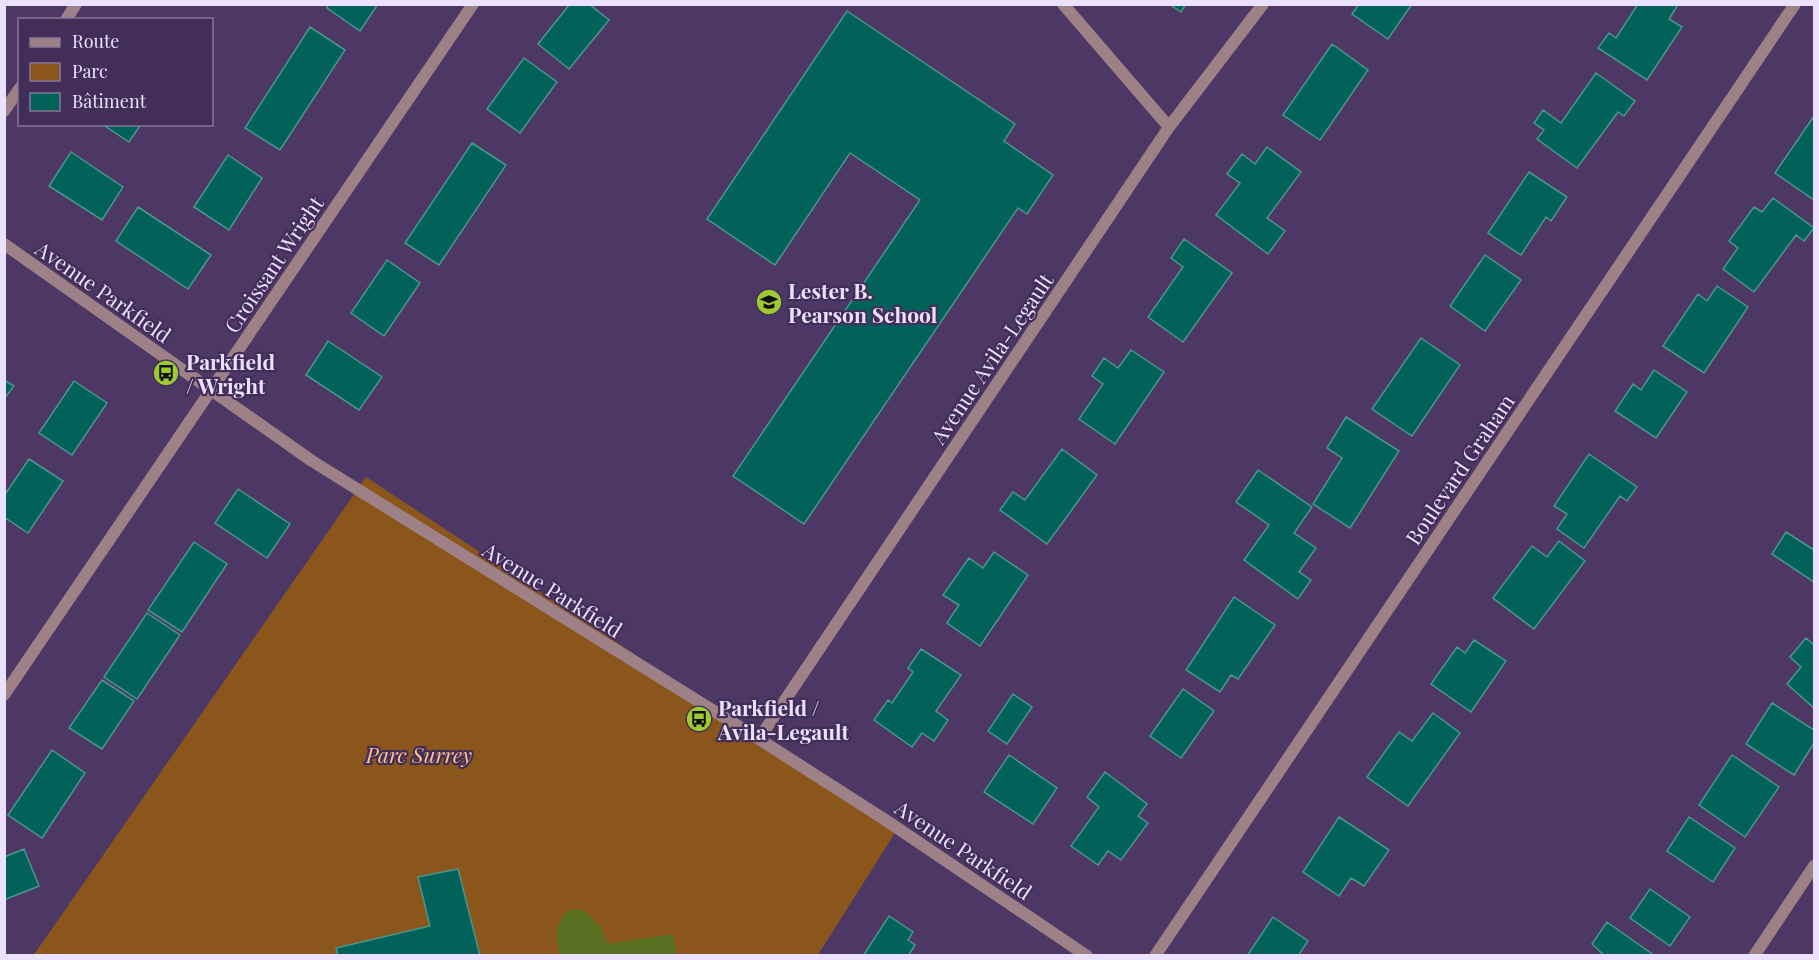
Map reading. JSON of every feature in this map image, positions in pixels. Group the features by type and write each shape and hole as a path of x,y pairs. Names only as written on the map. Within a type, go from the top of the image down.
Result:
{"street":[{"path":"67,18 76,4"},
{"name":"Croissant Wright","path":"4,695 473,4"},
{"path":"1063,4 1169,127"},
{"name":"Avenue Avila-Legault","path":"759,739 1169,127 1263,4"},
{"name":"Boulevard Graham","path":"1155,956 1795,4"},
{"path":"4,111 18,91"},
{"name":"Avenue Parkfield","path":"4,244 210,390 400,517 759,739 887,821 1088,956"},
{"path":"1754,956 1815,866"}],"green space":[{"name":"Parc Surrey","path":"366,477 898,828 818,955 33,956"}],"shaded area":[{"path":"571,909 584,910 601,928 608,944 673,934 677,955 560,955 557,930 561,919"}],"building":[{"path":"329,4 378,4 360,31 327,8"},
{"path":"570,4 589,4 609,20 569,69 538,44"},
{"path":"1169,4 1186,4 1181,12"},
{"path":"1359,4 1412,4 1388,39 1352,14"},
{"path":"1638,4 1675,4 1677,6 1669,19 1682,27 1647,80 1598,48 1609,33 1616,38"},
{"path":"847,11 1015,124 1004,141 1053,175 1027,214 1018,208 804,524 733,476 920,200 850,153 775,265 707,219"},
{"path":"310,27 345,50 280,150 245,128"},
{"path":"1332,44 1368,70 1320,140 1283,115"},
{"path":"524,58 557,82 520,133 487,109"},
{"path":"1596,73 1635,101 1624,116 1618,112 1577,168 1537,139 1544,130 1534,123 1543,110 1561,123"},
{"path":"1814,116 1814,200 1775,173"},
{"path":"105,126 140,126 129,142"},
{"path":"472,143 506,165 439,265 405,243"},
{"path":"1267,147 1301,172 1267,218 1285,231 1268,254 1216,215 1240,183 1227,174 1242,154 1255,164"},
{"path":"71,152 123,187 102,220 49,186"},
{"path":"228,155 262,178 229,230 194,207"},
{"path":"1529,172 1567,197 1551,221 1546,217 1521,255 1488,233"},
{"path":"1773,198 1814,228 1804,241 1796,235 1754,292 1723,269 1738,248 1729,241 1754,207 1762,212"},
{"path":"138,207 211,255 188,289 116,241"},
{"path":"1184,239 1232,273 1183,342 1148,317 1183,267 1171,258"},
{"path":"1485,255 1521,280 1485,331 1450,306"},
{"path":"387,260 420,283 384,336 351,313"},
{"path":"1717,286 1748,307 1704,373 1663,346 1698,294 1707,301"},
{"path":"1421,338 1460,365 1412,436 1372,409"},
{"path":"328,341 382,377 359,410 306,375"},
{"path":"1131,350 1164,372 1115,444 1079,419 1103,384 1092,376 1104,358 1118,368"},
{"path":"1654,370 1687,392 1656,438 1615,411 1633,384 1641,390"},
{"path":"4,380 14,386 4,399"},
{"path":"74,381 107,403 72,455 39,433"},
{"path":"1346,417 1399,451 1350,528 1313,504 1342,458 1327,448"},
{"path":"1062,449 1097,475 1047,544 1000,510 1013,492 1025,500"},
{"path":"1589,454 1637,487 1627,501 1620,496 1584,548 1557,529 1567,514 1554,506"},
{"path":"29,459 63,481 28,533 4,517 4,496"},
{"path":"1258,470 1312,507 1294,533 1316,548 1299,572 1311,580 1298,599 1244,560 1269,525 1236,502"},
{"path":"238,489 290,524 267,558 215,523"},
{"path":"1786,532 1814,550 1814,582 1772,554"},
{"path":"1559,541 1585,561 1534,629 1493,598 1532,546 1547,557"},
{"path":"194,542 227,564 182,632 148,610"},
{"path":"994,552 1028,575 980,646 947,623 959,605 943,595 969,558 983,568"},
{"path":"1234,597 1275,625 1238,679 1231,675 1220,692 1186,670"},
{"path":"147,613 180,635 137,699 104,677"},
{"path":"1806,638 1814,645 1814,708 1787,684 1801,667 1790,657"},
{"path":"1474,640 1506,661 1471,712 1431,684 1457,647 1465,653"},
{"path":"921,649 961,675 936,711 948,720 934,741 922,733 912,747 874,720 888,700 892,703 913,672 908,668"},
{"path":"102,680 134,701 102,749 69,728"},
{"path":"1183,689 1214,711 1181,758 1150,736"},
{"path":"1013,694 1032,707 1007,744 988,731"},
{"path":"1772,703 1814,730 1814,743 1794,775 1746,744"},
{"path":"1433,713 1460,733 1408,806 1367,777 1399,732 1412,741"},
{"path":"52,750 85,773 42,838 8,815"},
{"path":"1009,755 1057,788 1033,824 984,792"},
{"path":"1732,755 1779,787 1745,837 1699,805"},
{"path":"1105,772 1147,804 1138,816 1148,823 1121,860 1108,851 1098,865 1071,846 1099,807 1087,797"},
{"path":"1339,817 1389,850 1364,886 1351,878 1339,896 1303,872"},
{"path":"1689,817 1735,848 1713,882 1667,851"},
{"path":"24,849 39,886 4,900 4,857"},
{"path":"458,869 480,956 338,956 336,948 430,926 418,877"},
{"path":"1650,889 1690,917 1670,946 1630,918"},
{"path":"889,916 913,932 908,940 915,945 908,956 863,956"},
{"path":"1273,917 1308,941 1298,956 1247,956"},
{"path":"1607,922 1655,956 1605,956 1592,944"}],"place":[{"name":"Lester B. Pearson School","path":"769,302"},
{"name":"Parkfield / Wright","path":"166,373"},
{"name":"Parkfield / Avila-Legault","path":"699,719"}]}
